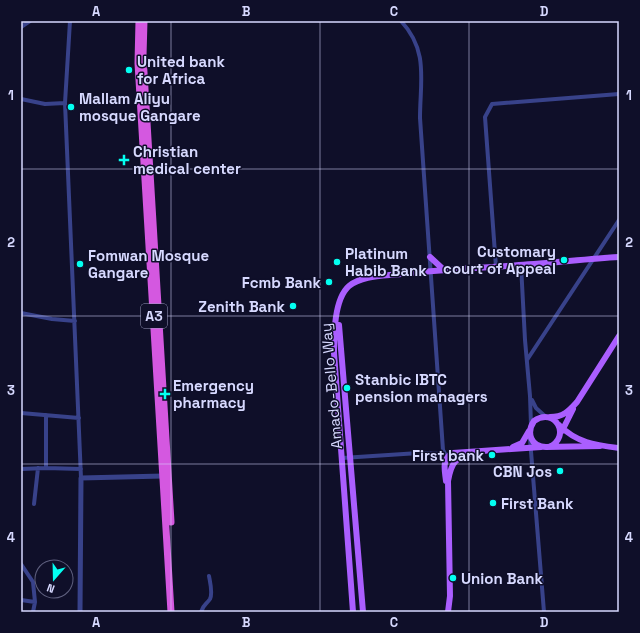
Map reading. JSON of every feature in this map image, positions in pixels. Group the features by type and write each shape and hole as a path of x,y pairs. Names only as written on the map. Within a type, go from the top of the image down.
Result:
{"highway":[{"name":"A3","path":"139,21 138,63 171,612"},
{"name":"A3","path":"144,21 144,62 176,612"}],"main road":[{"path":"430,257 444,270"},
{"path":"338,313 342,295 348,287 353,283 376,277 431,270 496,267 619,257"},
{"name":"Amado-Bello Way","path":"338,313 362,612"},
{"name":"Amado-Bello Way","path":"338,313 334,339 334,353 353,612"},
{"path":"530,431 535,444 546,447 556,443 576,402 619,336"},
{"path":"510,449 522,443 538,418 564,415 576,402"},
{"path":"547,417 554,420 563,429 579,440 600,446"},
{"path":"558,424 560,436"},
{"path":"448,493 444,468 446,456 457,452 546,447 600,446 619,448"},
{"path":"448,612 450,596 448,493 450,473 454,462 460,457 477,451"}],"street":[{"path":"21,27 30,21"},
{"path":"70,21 65,103 81,469 80,612"},
{"path":"401,21 413,38 422,64 420,118 443,450 446,456 454,462"},
{"path":"496,267 486,117 492,104 619,94"},
{"path":"21,99 45,104 65,103"},
{"path":"527,360 619,220"},
{"path":"521,265 530,396 531,448 544,612"},
{"path":"21,313 52,319 75,321"},
{"path":"530,396 536,408 547,417"},
{"path":"21,413 79,418"},
{"path":"46,415 46,468"},
{"path":"342,458 419,453 446,456"},
{"path":"34,504 38,468"},
{"path":"21,469 81,469"},
{"path":"81,478 164,476"},
{"path":"21,564 33,582 35,602 33,612"},
{"path":"201,612 203,605 209,600 210,576"},
{"path":"21,600 35,602"}],"place":[{"name":"United bank for Africa","path":"129,70"},
{"name":"Mallam Aliyu mosque Gangare","path":"71,107"},
{"name":"Christian medical center","path":"124,160"},
{"name":"Customary court of Appeal","path":"564,260"},
{"name":"Platinum Habib Bank","path":"337,262"},
{"name":"Fomwan Mosque Gangare","path":"80,264"},
{"name":"Fcmb Bank","path":"329,282"},
{"name":"Zenith Bank","path":"293,306"},
{"name":"Stanbic IBTC pension managers","path":"347,388"},
{"name":"Emergency pharmacy","path":"165,394"},
{"name":"First bank","path":"492,455"},
{"name":"CBN Jos","path":"560,471"},
{"name":"First Bank","path":"493,503"},
{"name":"Union Bank","path":"453,578"}]}
